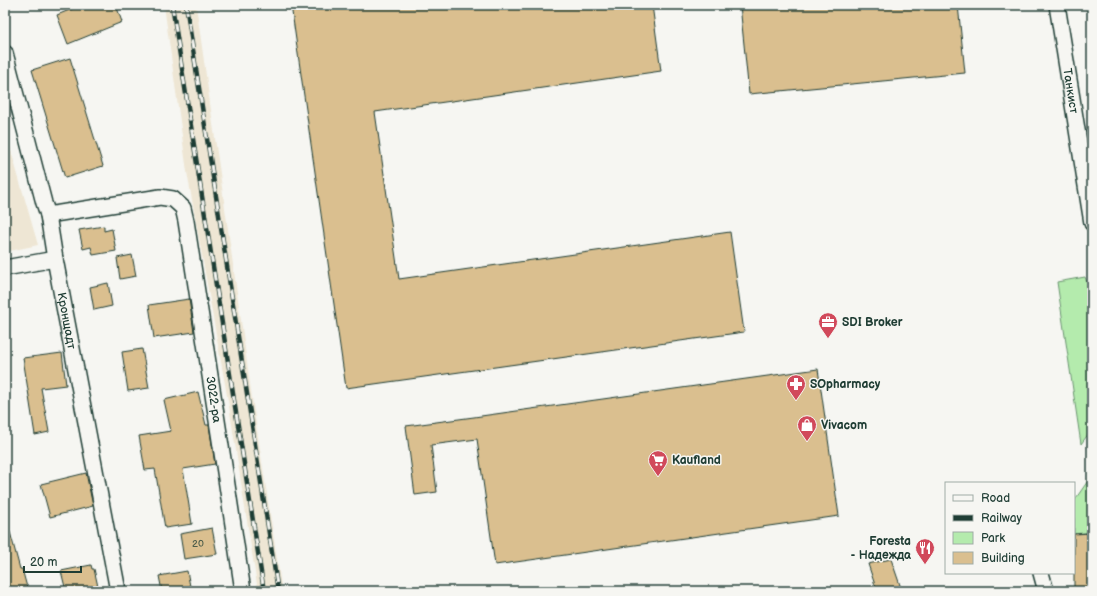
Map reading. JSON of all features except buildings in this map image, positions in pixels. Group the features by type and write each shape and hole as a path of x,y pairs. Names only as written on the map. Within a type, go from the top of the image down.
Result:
{"street":[{"name":"Танкист","path":"1057,5 1092,223"},
{"name":"Кронщадт","path":"5,53 48,215 55,260 118,591"},
{"name":"3022-ра","path":"48,215 160,197 173,198 183,208 243,591"},
{"path":"5,268 55,260"},
{"path":"1041,574 1046,591"}],"shaded area":[{"path":"164,5 196,5 252,398 282,591 258,591 230,412 187,172"},
{"path":"5,130 38,245 5,252"}],"green space":[{"path":"1085,277 1092,295 1092,429 1081,444 1057,282"},
{"path":"1092,475 1092,532 1075,534 1075,500"}],"railway":[{"path":"172,5 264,591"},
{"path":"186,5 278,591"}],"place":[{"name":"SDI Broker","path":"828,339"},
{"name":"SOpharmacy","path":"796,401"},
{"name":"Vivacom","path":"807,442"},
{"name":"Kaufland","path":"658,477"},
{"name":"Foresta - Надежда","path":"925,565"}]}
